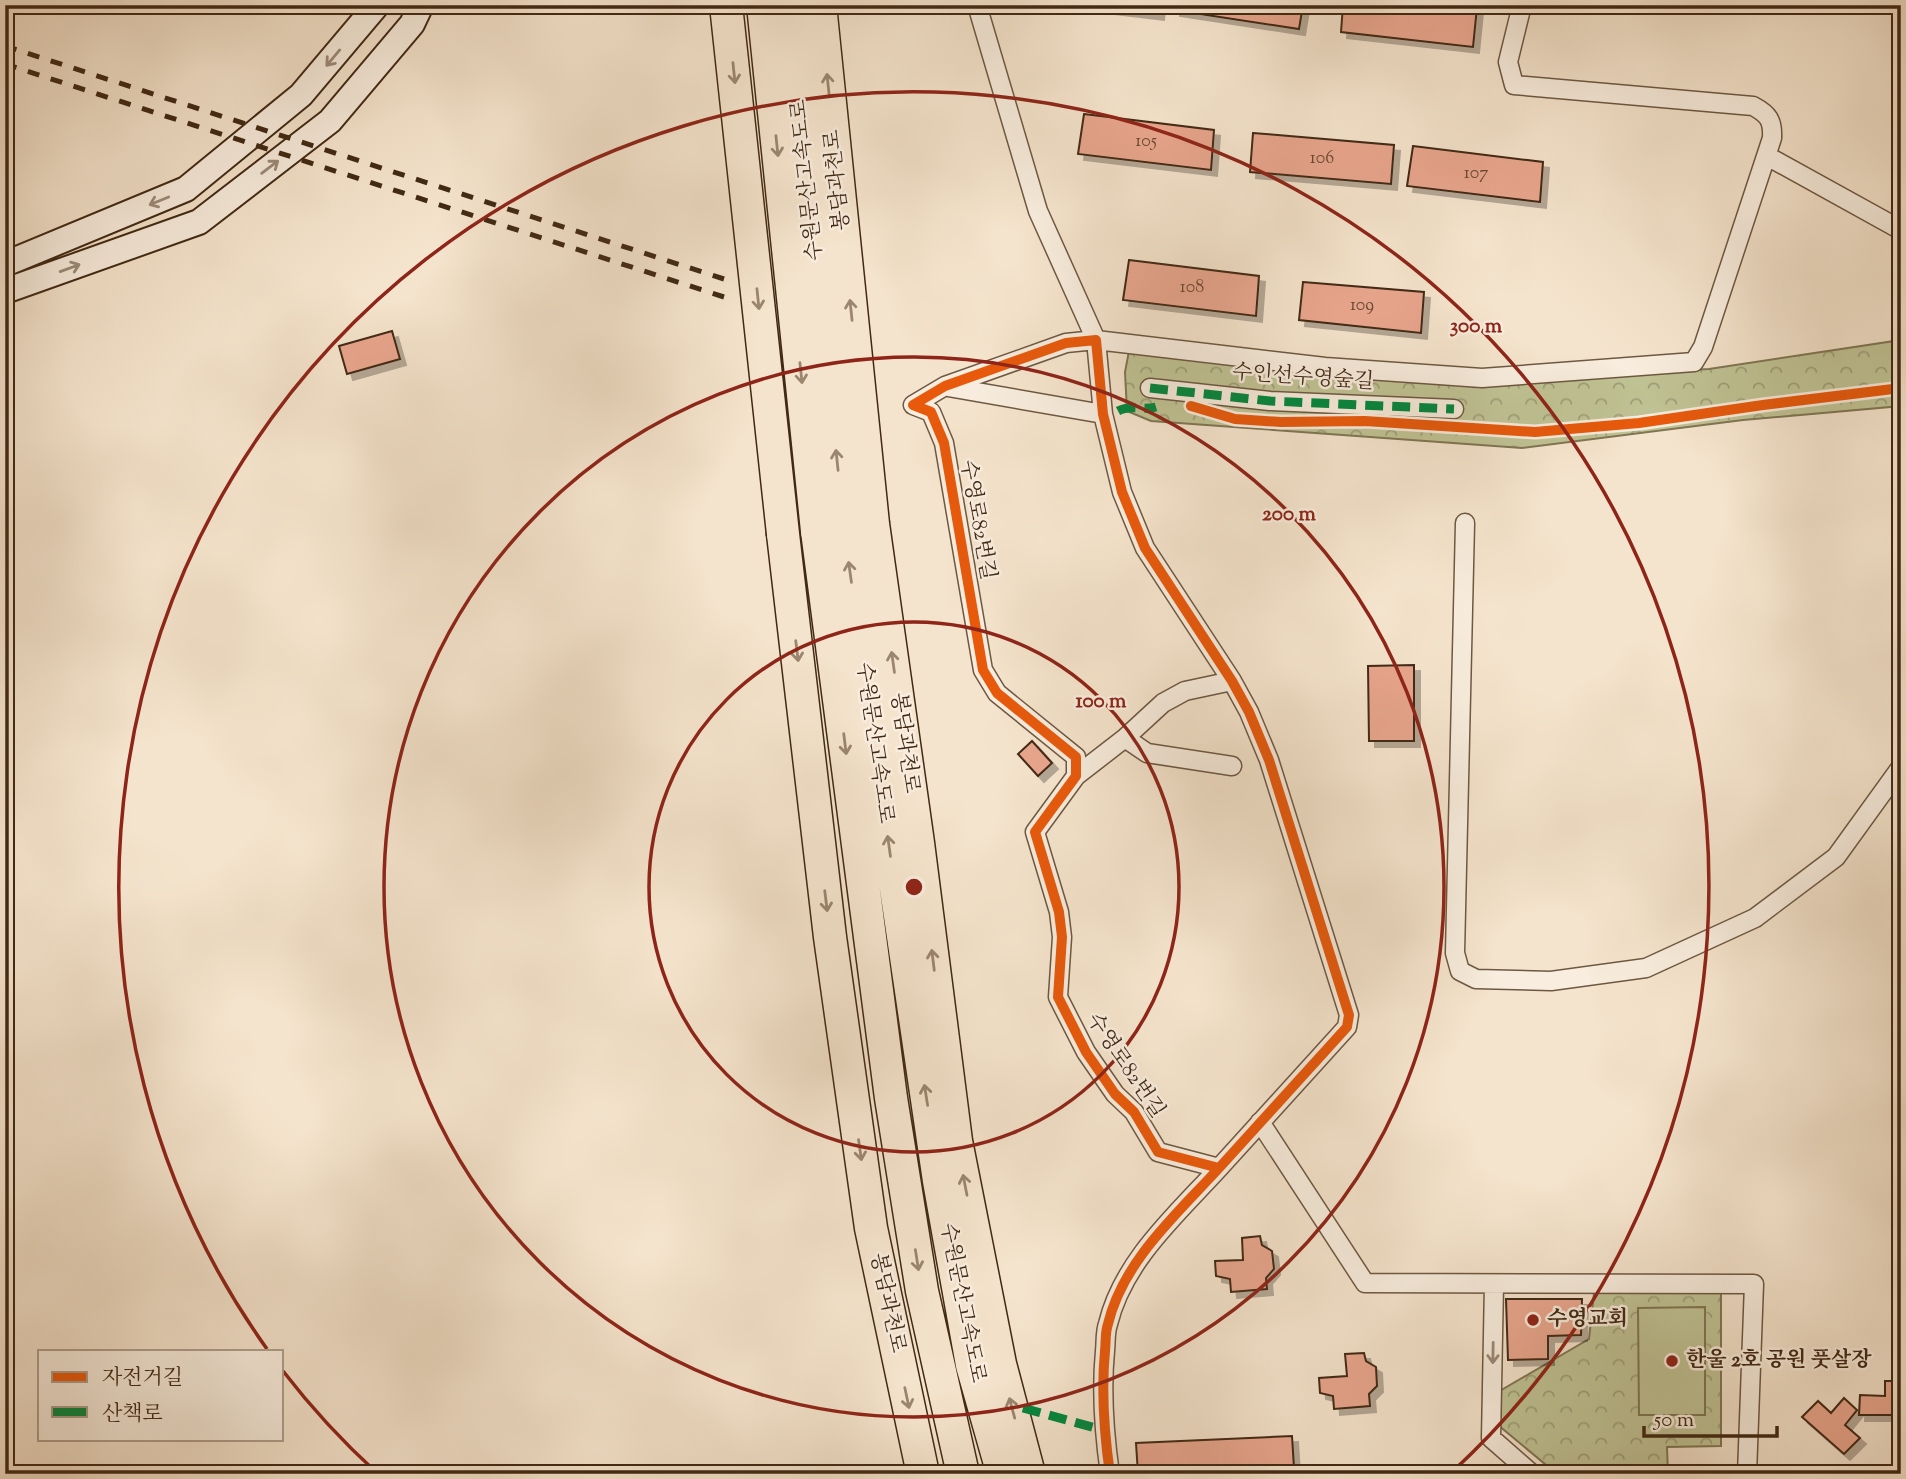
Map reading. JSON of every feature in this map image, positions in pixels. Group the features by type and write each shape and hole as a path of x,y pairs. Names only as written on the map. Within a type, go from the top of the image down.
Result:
{"highway":[{"name":"봉담과천로","path":"726,5 783,534 829,923 871,1228 923,1474"},
{"name":"수원문산고속도로","path":"763,5 844,528 939,1181 972,1365 1003,1474"},
{"name":"수원문산고속도로","path":"791,5 844,528 891,1098 922,1291 963,1474"},
{"name":"봉담과천로","path":"820,5 844,528 918,843 957,1142 1000,1364 1029,1474"}],"main road":[{"path":"5,264 186,190 301,95 377,5"},
{"path":"5,291 199,222 330,121 412,24 421,5"}],"street":[{"path":"977,5 1038,211 1096,340 1103,414 1122,492 1145,548 1232,681 1249,712 1269,760 1350,1019 1347,1027 1152,1241 1116,1299 1107,1325 1103,1404 1103,1430 1110,1474"},
{"path":"1522,5 1508,62 1514,85 1753,106 1767,114 1773,126 1767,156 1901,230"},
{"name":"수영로82번길","path":"1219,1168 1158,1152 1134,1112 1115,1094 1086,1052 1058,996 1062,937 1059,912 1034,832 1076,776 1076,757 997,693 983,670 944,443 931,412 913,405 945,386 1066,343 1096,340 1325,367 1482,378 1694,362 1703,347 1767,156"},
{"path":"945,386 1103,414"},
{"name":"수인선수영숲길","path":"1150,388 1270,401 1454,409"},
{"path":"1465,523 1455,953 1460,971 1476,979 1551,981 1646,968 1755,918 1836,857 1901,767"},
{"path":"1076,776 1163,703 1185,691 1232,681"},
{"path":"1125,737 1147,752 1232,766"},
{"path":"1260,1122 1365,1283 1754,1284 1747,1474"},
{"path":"1494,1284 1490,1438 1532,1474"}],"green space":[{"path":"1901,340 1901,406 1743,420 1522,448 1151,421 1127,411 1125,372 1129,351 1421,383 1709,369"},
{"path":"1594,1293 1721,1293 1721,1446 1667,1447 1668,1474 1557,1474 1498,1425 1498,1392 1589,1339"},
{"name":"한울 2호 공원 풋살장","path":"1705,1307 1705,1415 1639,1415 1638,1308"}],"building":[{"path":"1083,5 1159,5 1158,14"},
{"path":"1175,5 1303,5 1299,29 1174,10"},
{"path":"1343,5 1477,7 1473,47 1341,32"},
{"path":"1084,114 1214,130 1211,170 1078,154"},
{"path":"1253,133 1394,145 1391,184 1250,172"},
{"path":"1413,146 1543,162 1540,202 1407,186"},
{"path":"1129,260 1259,276 1256,316 1123,300"},
{"path":"1303,282 1424,292 1421,333 1299,320"},
{"path":"392,331 400,359 347,374 339,346"},
{"path":"1414,665 1414,741 1369,741 1368,666"},
{"path":"1032,741 1052,763 1038,776 1018,754"},
{"path":"1260,1236 1262,1245 1272,1251 1274,1269 1266,1278 1267,1289 1231,1292 1230,1279 1216,1276 1215,1261 1243,1260 1242,1238"},
{"path":"1506,1299 1582,1299 1581,1335 1548,1336 1548,1359 1508,1360"},
{"path":"1364,1353 1366,1361 1376,1367 1377,1386 1369,1394 1370,1406 1334,1409 1333,1396 1320,1393 1319,1378 1347,1376 1345,1354"},
{"path":"1885,1381 1901,1381 1901,1415 1859,1415 1860,1395 1885,1396"},
{"path":"1844,1398 1857,1410 1845,1425 1860,1438 1844,1454 1802,1417 1818,1401 1831,1413"},
{"path":"1292,1436 1294,1468 1138,1474 1136,1443"},
{"path":"1678,1467 1712,1467 1712,1474 1678,1474"}],"railway":[{"path":"5,46 724,279"},
{"path":"5,64 724,297"}],"marked path":[{"path":"1150,388 1270,401 1454,409"},
{"path":"1118,411 1156,407"},
{"path":"1023,1408 1103,1430"}],"cycle path":[{"path":"1110,1474 1103,1382 1106,1330 1115,1301 1153,1240 1219,1168 1158,1152 1134,1112 1115,1094 1086,1052 1058,997 1062,937 1059,912 1035,832 1076,776 1076,757 997,693 983,670 944,443 931,412 913,405 945,386 1066,343 1096,340 1103,414 1122,492 1145,548 1232,681 1249,712 1269,760 1349,1015 1347,1027 1219,1168"},
{"path":"1191,406 1235,419 1281,422 1365,421 1535,432 1639,423 1901,388"}],"place":[{"name":"수영교회","path":"1533,1320"},
{"name":"한울 2호 공원 풋살장","path":"1672,1361"}]}
